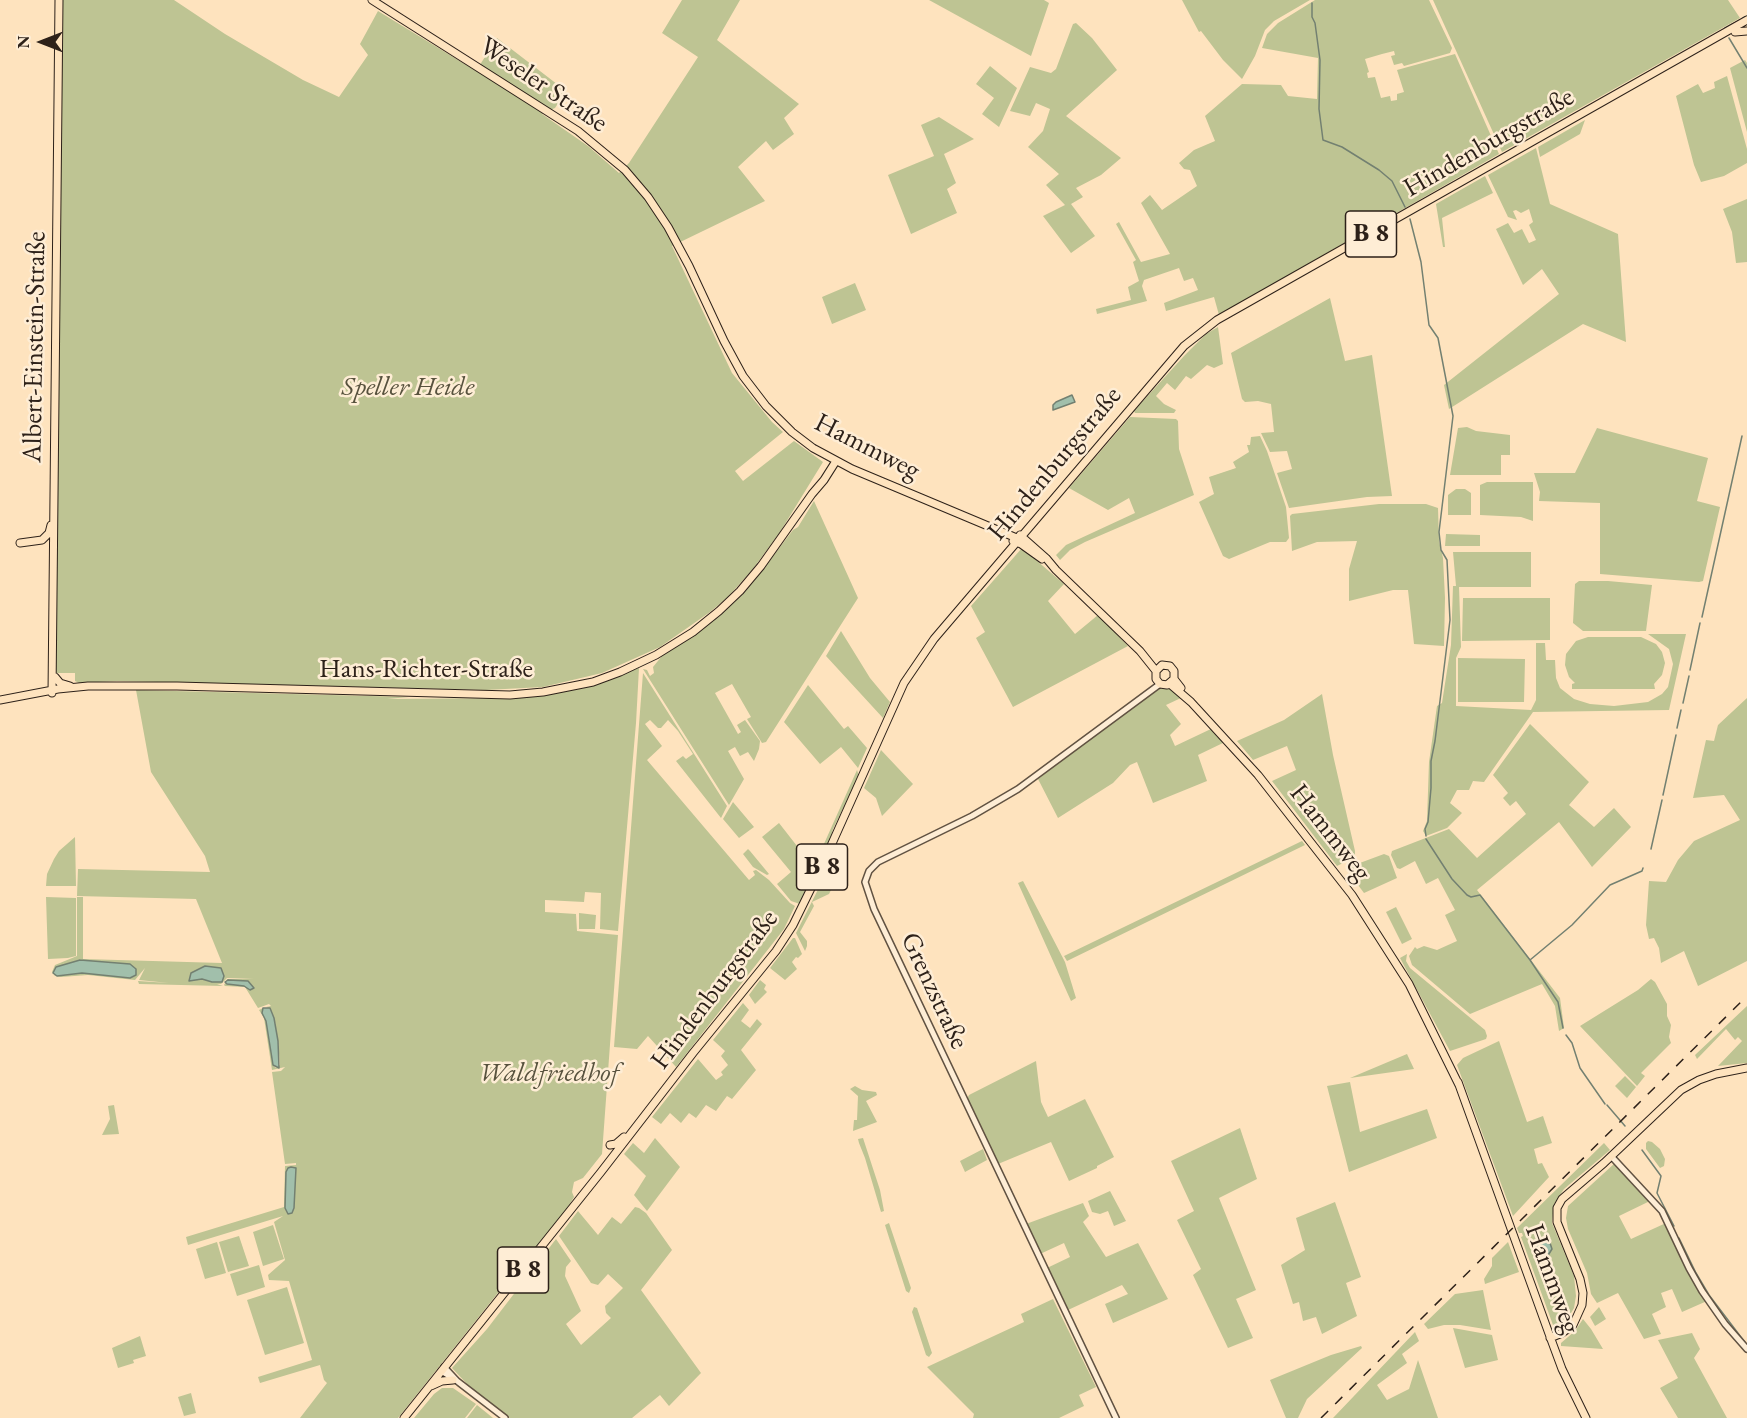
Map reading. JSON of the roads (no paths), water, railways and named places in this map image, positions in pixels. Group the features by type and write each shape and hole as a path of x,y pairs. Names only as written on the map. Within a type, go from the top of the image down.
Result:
{"main road":[{"name":"Albert-Einstein-Straße","path":"55,691 53,609 59,0"},
{"name":"Weseler Straße","path":"372,0 537,104 602,149 637,183 670,229"},
{"name":"Hindenburgstraße","path":"1700,48 1735,32 1747,23"},
{"name":"Hindenburgstraße","path":"404,1418 776,951 793,925 910,673 934,639 1184,346 1208,326 1747,23"},
{"path":"1735,32 1747,31"},
{"name":"Hammweg","path":"670,229 724,341 747,382 784,424 807,443 834,460 1018,540 1055,569 1140,651 1158,675 1165,665 1170,666 1174,671 1172,681 1258,775 1334,871 1386,946 1441,1040 1562,1369 1586,1418"},
{"name":"Hans-Richter-Straße","path":"0,699 82,686 510,695 543,692 612,676 649,659 693,632 750,580 834,460"},
{"path":"20,543 42,540 49,533 54,517"},
{"name":"Hammweg","path":"977,521 1007,537 1018,540"},
{"path":"0,699 47,685 53,609"},
{"path":"53,645 55,691"},
{"path":"1158,675 1172,681"},
{"path":"55,677 60,683 82,686"},
{"path":"1549,1335 1577,1318 1582,1305 1583,1293 1580,1279 1559,1228 1557,1208 1565,1195 1611,1156 1681,1090 1716,1074 1747,1068"},
{"name":"Hindenburgstraße","path":"610,1145 620,1141 646,1114"},
{"path":"428,1387 442,1381 455,1381"}],"street":[{"name":"Grenzstraße","path":"1116,1418 874,909 865,882 869,871 878,862 972,816 1010,794 1141,697 1158,675"},
{"path":"1611,1156 1662,1211 1702,1291 1725,1324 1747,1349"},
{"path":"442,1369 505,1418"}],"waterway":[{"path":"1312,3 1312,17 1315,23 1320,60 1319,109 1323,140 1342,147 1379,170 1392,181 1405,207"},
{"path":"1743,18 1747,16"},
{"path":"1725,28 1740,20"},
{"path":"1729,38 1747,68"},
{"path":"1410,219 1421,262 1429,325 1438,338 1453,416 1439,532 1441,550 1447,560 1450,620 1431,761 1426,836"},
{"path":"1702,617 1742,436"},
{"path":"1690,670 1700,623"},
{"path":"1683,703 1689,676"},
{"path":"1677,728 1681,710"},
{"path":"1663,795 1676,735"},
{"path":"1651,849 1662,800"},
{"path":"1426,839 1452,879 1467,895 1471,897 1480,895 1530,960 1558,1002 1563,1028"},
{"path":"1530,960 1572,925 1610,885 1642,871 1643,868"},
{"path":"1566,1035 1572,1043 1580,1068 1605,1104"},
{"path":"1607,1105 1625,1126"},
{"path":"1642,1150 1661,1176 1657,1193 1674,1226"},
{"path":"1679,1238 1709,1295 1747,1345"}],"railway":[{"path":"1321,1418 1747,996"}],"park label":[{"name":"Speller Heide","path":"408,388"},
{"name":"Waldfriedhof","path":"549,1074"}]}
